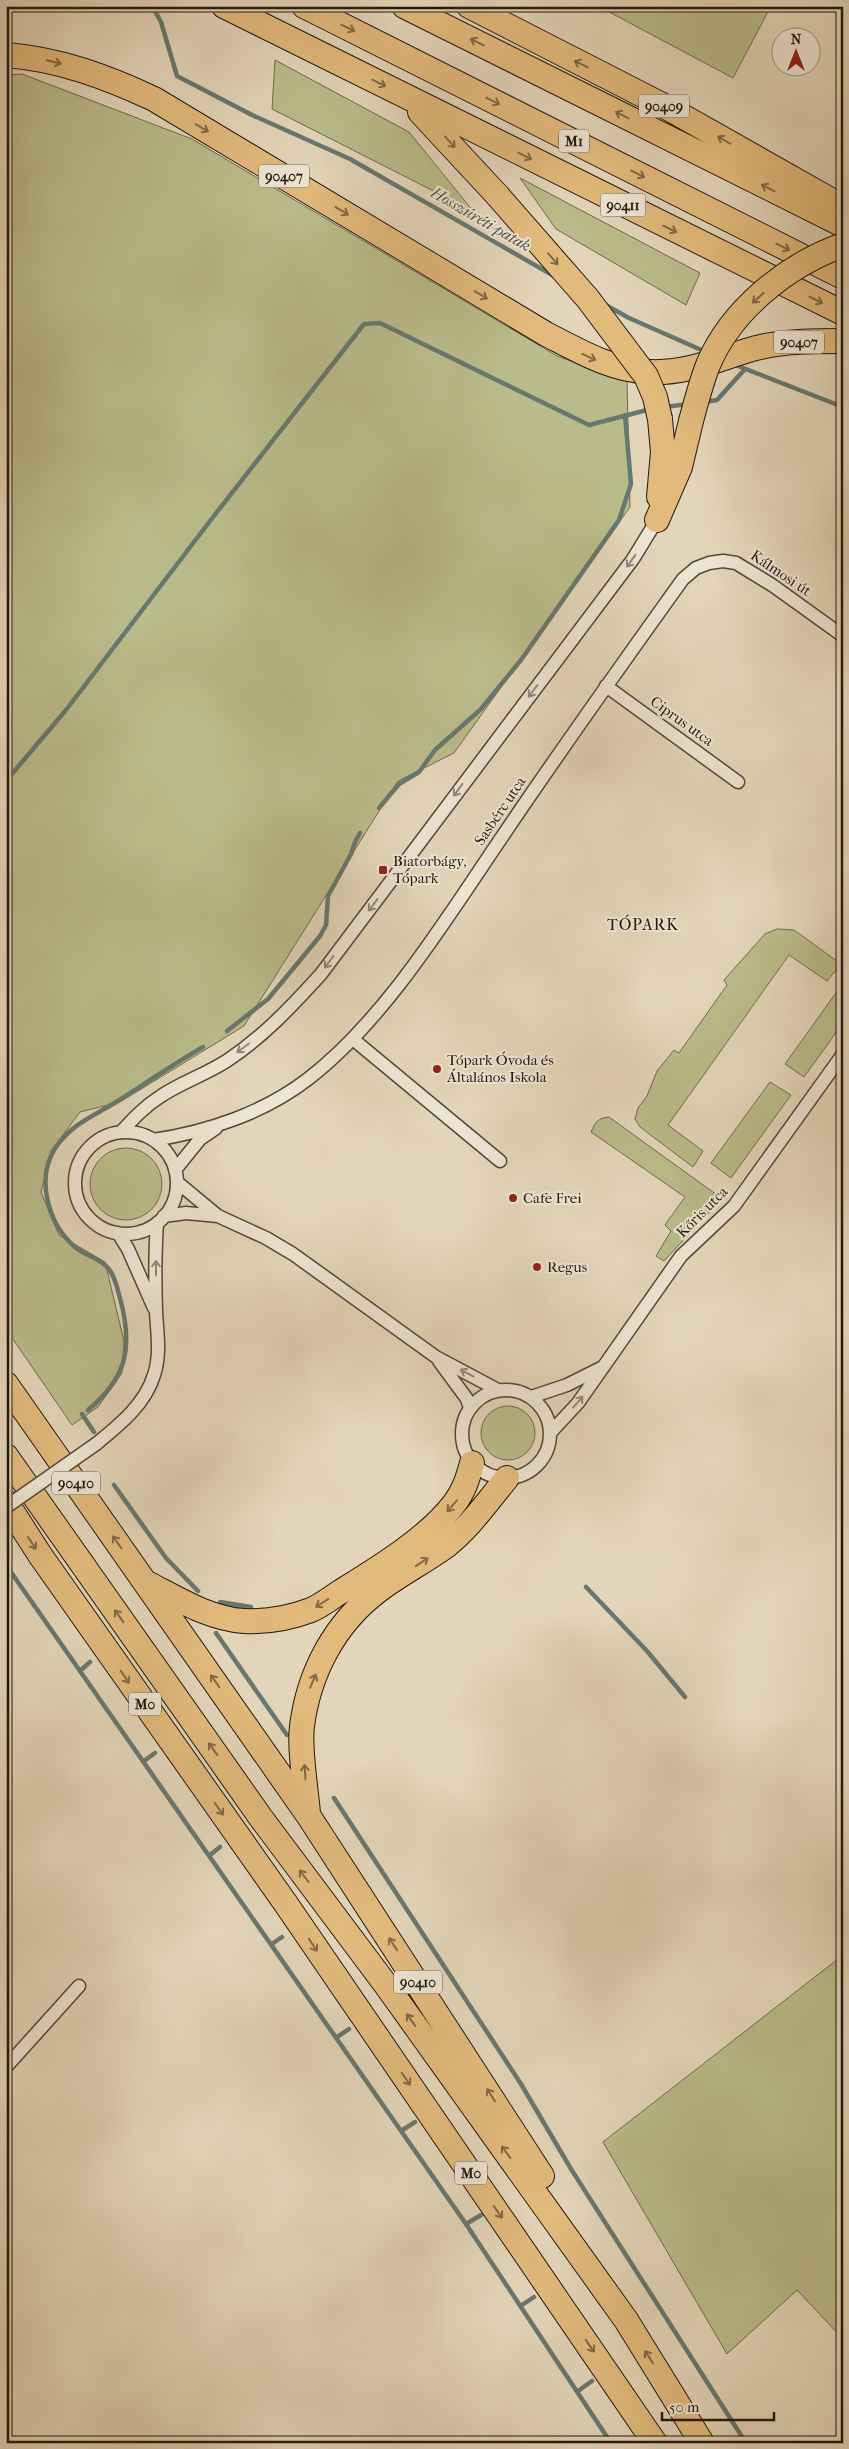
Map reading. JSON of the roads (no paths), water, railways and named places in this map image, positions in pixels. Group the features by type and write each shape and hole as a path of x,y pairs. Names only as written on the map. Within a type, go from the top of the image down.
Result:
{"highway":[{"name":"90411","path":"224,6 843,313"},
{"name":"M1","path":"304,6 843,277"},
{"path":"404,6 843,225"},
{"name":"90409","path":"469,6 668,108 843,207"},
{"name":"90407","path":"6,55 52,61 86,71 154,99 546,334 590,358 620,367 648,372 686,370 713,364 756,348 802,342 843,341"},
{"path":"403,95 438,128 588,299 646,376 655,397 660,419 663,452 657,520"},
{"path":"657,520 680,467 691,421 708,365 724,336 744,310 781,277 826,251 843,245"},
{"name":"90410","path":"6,1384 308,1815 604,2272 626,2320"},
{"name":"M0","path":"6,1456 261,1818 391,1993 626,2320 702,2443"},
{"path":"145,1582 187,1604 221,1617 243,1621 269,1620 312,1609 371,1573 424,1533 454,1505 467,1485 472,1463"},
{"path":"308,1815 302,1728 308,1691 325,1651 344,1625 367,1600 445,1547 467,1528 507,1478"},
{"name":"M0","path":"6,1502 40,1555 280,1896 655,2443"}],"street":[{"path":"121,1132 146,1107 162,1095 205,1074 259,1037 281,1018 320,974 633,559 657,520"},
{"name":"Kálmosi út","path":"723,561 736,563 772,585 843,636"},
{"name":"Sasbérc utca","path":"176,1176 200,1139 222,1124 284,1096 308,1079 354,1040 421,954 606,686 683,579 696,568 723,561"},
{"name":"Ciprus utca","path":"606,686 738,782"},
{"path":"354,1040 500,1161"},
{"name":"Kőris utca","path":"551,1432 578,1403 681,1256 734,1206 843,1054"},
{"name":"Sasbérc utca","path":"153,1140 222,1124"},
{"path":"6,1507 96,1444 120,1424 136,1407 154,1377 158,1355 156,1313 160,1220 176,1195 176,1176 170,1158 153,1140 138,1133 121,1132 105,1136 92,1145 81,1158 76,1181 80,1205 89,1218 102,1228 118,1233 131,1233 145,1230 160,1220 186,1213 218,1216 258,1234 293,1254 436,1357 498,1390 520,1392 531,1397 542,1406 548,1418 551,1432 547,1452 542,1461 526,1474 507,1478 488,1474 472,1463 463,1444 464,1420 470,1408 487,1394 498,1390"},
{"path":"176,1176 218,1216"},
{"path":"118,1233 128,1249 156,1313"},
{"path":"436,1357 467,1400 470,1408"},
{"name":"Kőris utca","path":"531,1397 567,1385 601,1368"},
{"path":"7,2065 79,1986"}],"waterway":[{"name":"Hosszúréti-patak","path":"152,6 161,22 177,76 252,115 350,159 554,276"},
{"name":"Hosszúréti-patak","path":"604,304 629,318 706,352"},
{"path":"6,781 66,710 210,521 364,324 380,323 589,425 651,409"},
{"name":"Hosszúréti-patak","path":"733,364 843,407"},
{"path":"704,402 717,400 745,369"},
{"path":"664,407 689,404"},
{"path":"379,808 399,784 419,772 435,750 481,709 521,660 619,520 631,484 625,415"},
{"path":"227,1031 268,999 320,936 326,925 328,896 360,833"},
{"path":"88,1410 112,1385 124,1360 126,1346 124,1315 110,1270 75,1247 58,1226 48,1200 46,1186 46,1172 50,1159 62,1139 75,1127 203,1047"},
{"path":"82,1414 94,1432"},
{"path":"114,1485 166,1558 198,1591"},
{"path":"6,1565 466,2224 611,2443"},
{"path":"586,1587 647,1651 685,1697"},
{"path":"220,1602 251,1607"},
{"path":"216,1633 287,1735"},
{"path":"81,1670 90,1662"},
{"path":"144,1761 155,1753"},
{"path":"334,1798 521,2084 571,2169 746,2443"},
{"path":"210,1855 220,1847"},
{"path":"272,1944 282,1937"},
{"path":"337,2037 349,2029"},
{"path":"401,2131 415,2122"},
{"path":"466,2224 481,2215"},
{"path":"522,2305 534,2297"},
{"path":"578,2391 592,2381"}],"place":[{"name":"Biatorbágy, Tópark","path":"383,870"},
{"name":"Tópark Óvoda és Általános Iskola","path":"437,1069"},
{"name":"Cafe Frei","path":"513,1198"},
{"name":"Regus","path":"537,1267"}],"district":[{"name":"TÓPARK","path":"643,924"}]}
